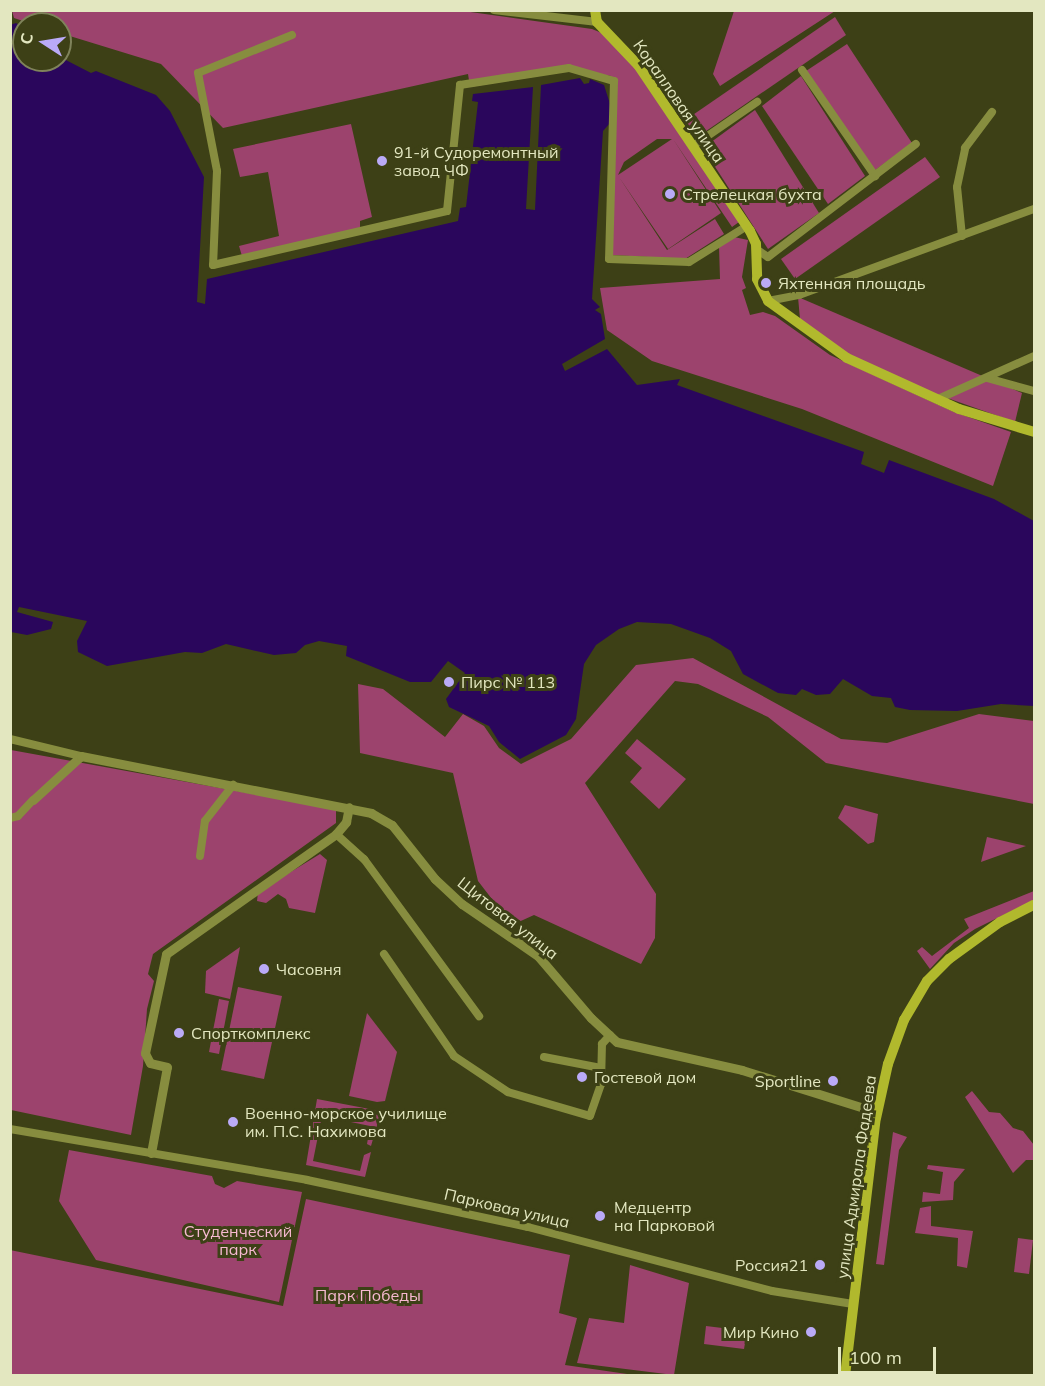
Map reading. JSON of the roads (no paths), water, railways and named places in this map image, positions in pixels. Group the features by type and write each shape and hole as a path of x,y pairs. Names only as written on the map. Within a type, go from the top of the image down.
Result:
{"main road":[{"path":"596,10 597,22"},
{"name":"Коралловая улица","path":"597,22 638,65 747,226 756,249 755,272 766,297"},
{"path":"766,297 835,352 938,399 1035,432"},
{"name":"улица Адмирала Фадеева","path":"845,1376 878,1112 888,1064 904,1020 927,981 968,943 1035,904"}],"street":[{"path":"494,10 597,22"},
{"path":"292,35 198,73 217,171 213,265 447,211 460,85 569,68 614,81 609,260 689,262 747,226"},
{"path":"802,70 875,176"},
{"path":"693,146 757,102"},
{"path":"962,236 957,187 965,148 992,112"},
{"path":"756,249 767,256 916,144"},
{"path":"766,297 799,295 1035,209"},
{"path":"938,399 1035,356"},
{"path":"986,378 1035,392"},
{"name":"Щитовая улица","path":"10,740 371,813 392,825 435,879 462,904 538,956 617,1042 742,1070 878,1112"},
{"path":"10,818 18,816 81,756"},
{"path":"200,856 206,821 233,785"},
{"path":"152,1153 167,1067 150,1063 145,1053 166,954 336,834 346,822 349,807"},
{"path":"336,834 364,859 479,1016"},
{"path":"384,954 454,1056 508,1092 590,1116 599,1093 602,1044 610,1035"},
{"path":"544,1057 602,1068"},
{"name":"Парковая улица","path":"10,1129 307,1180 528,1227 772,1291 854,1304"}],"place":[{"name":"91-й Судоремонтный завод ЧФ","path":"382,161"},
{"name":"Стрелецкая бухта","path":"670,194"},
{"name":"Яхтенная площадь","path":"766,283"},
{"name":"Пирс № 113","path":"449,682"},
{"name":"Часовня","path":"264,969"},
{"name":"Спорткомплекс","path":"179,1033"},
{"name":"Гостевой дом","path":"582,1077"},
{"name":"Sportline","path":"833,1081"},
{"name":"Военно-морское училище им. П.С. Нахимова","path":"233,1122"},
{"name":"Медцентр на Парковой","path":"600,1216"},
{"name":"Россия21","path":"820,1265"},
{"name":"Мир Кино","path":"811,1332"}],"park label":[{"name":"Студенческий парк","path":"238,1240"},
{"name":"Парк Победы","path":"368,1295"}]}
